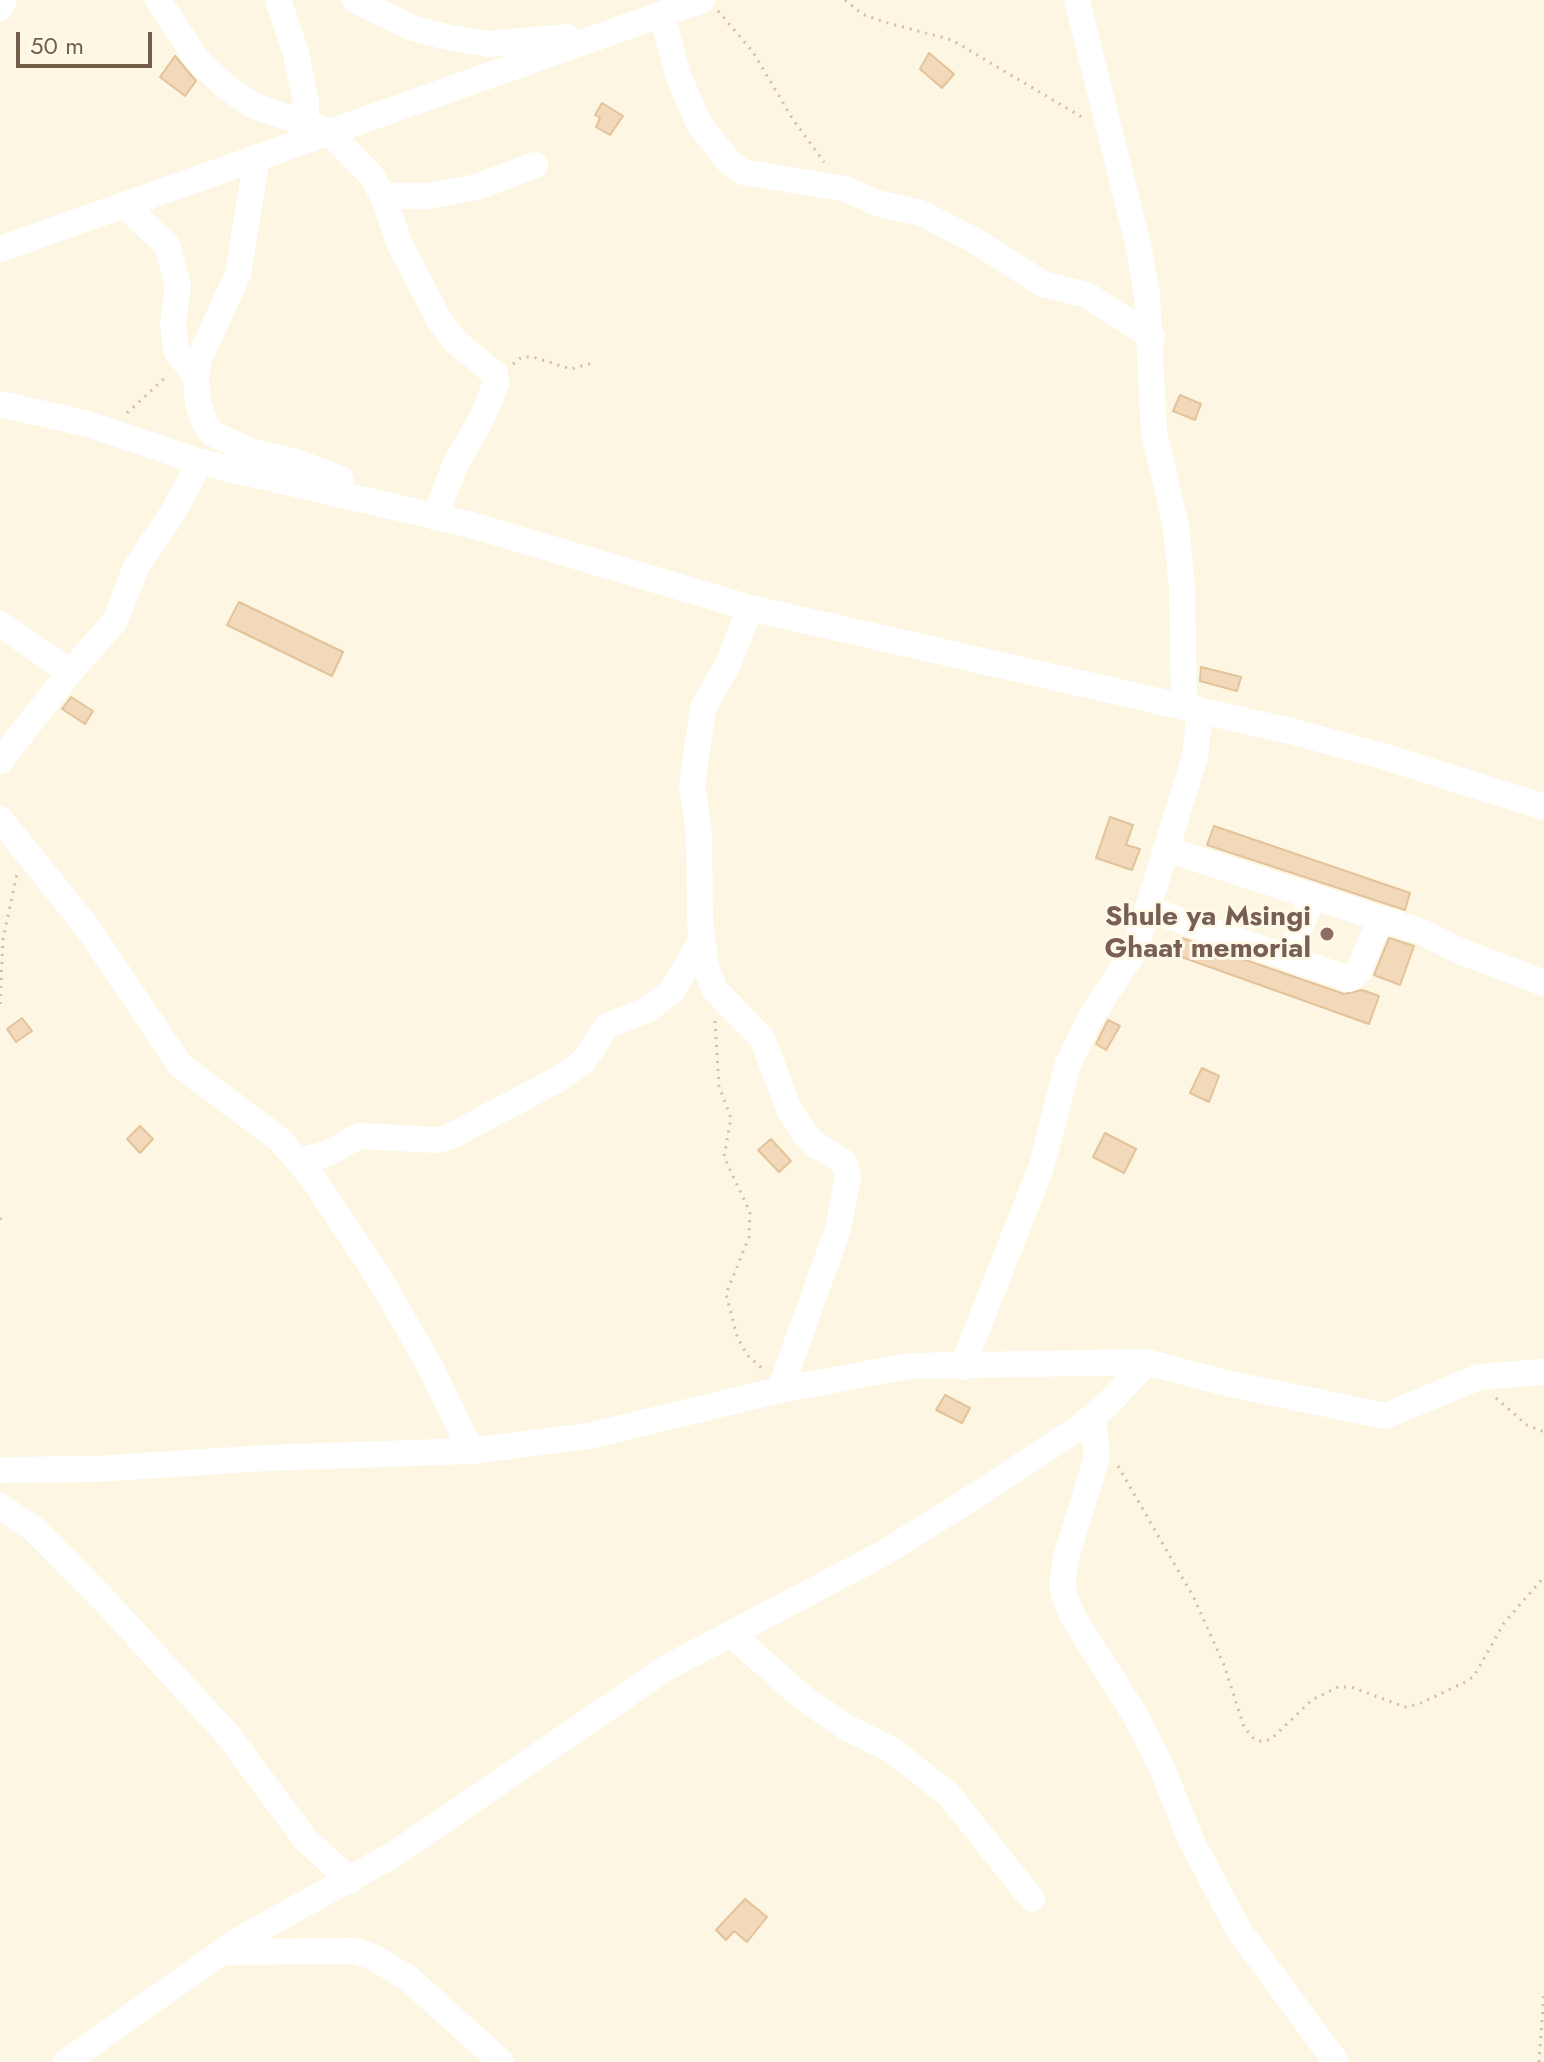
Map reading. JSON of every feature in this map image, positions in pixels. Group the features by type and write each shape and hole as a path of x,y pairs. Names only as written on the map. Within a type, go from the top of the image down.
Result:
{"street":[{"path":"0,8 4,0"},
{"path":"158,0 196,58 226,87 254,106 316,128 371,175 384,196 399,243 441,323 456,342 491,367 496,379 483,416 455,465 435,517"},
{"path":"278,0 316,128"},
{"path":"355,0 412,28 489,44 605,34"},
{"path":"962,1367 1041,1168 1068,1064 1092,1015 1135,950 1195,756 1176,526 1154,432 1152,337 1138,244 1077,0"},
{"path":"0,249 257,157 316,128 662,14 710,5"},
{"path":"662,14 685,97 699,124 730,163 743,172 846,189 877,203 921,213 974,240 1043,284 1087,295 1152,337"},
{"path":"188,368 199,359 238,274 257,157"},
{"path":"384,196 428,196 477,187 505,179 535,165"},
{"path":"124,205 157,233 174,263 178,286 173,335 188,368 204,422 213,434 253,452 296,462 338,478 387,503"},
{"path":"0,404 88,424 200,462 387,503 750,608 1192,708 1379,755 1544,807"},
{"path":"0,761 70,672 115,621 136,567 172,514 200,462"},
{"path":"750,608 728,664 703,708 692,785 699,834 702,939 706,968 715,990 762,1038 789,1109 805,1134 816,1145 844,1162 848,1176 838,1229 782,1383"},
{"path":"0,624 70,672"},
{"path":"0,819 87,927 180,1065 279,1139 299,1161 378,1276 448,1398 471,1451"},
{"path":"1166,849 1422,932 1460,951 1544,983"},
{"path":"1289,959 1312,896"},
{"path":"1148,909 1352,979 1380,919"},
{"path":"299,1161 329,1153 359,1136 437,1140 449,1137 566,1075 583,1062 607,1026 649,1009 672,991 702,939"},
{"path":"66,2062 221,1952 351,1881 666,1668 882,1554 1093,1417 1147,1362"},
{"path":"0,1470 95,1469 266,1458 471,1451 588,1436 782,1383 909,1366 1147,1362 1221,1382 1385,1416 1479,1377 1544,1372"},
{"path":"1093,1417 1097,1457 1066,1558 1062,1585 1066,1600 1073,1617 1135,1715 1162,1768 1191,1840 1238,1929 1336,2062"},
{"path":"0,1506 34,1529 106,1602 227,1734 306,1840 351,1881"},
{"path":"731,1634 801,1696 847,1728 892,1750 949,1795 1032,1899"},
{"path":"221,1952 355,1951 371,1956 408,1978 501,2062"}],"path":[{"path":"845,0 862,14 952,40 1109,132"},
{"path":"710,5 753,52 792,118 846,189"},
{"path":"496,379 522,357 533,357 571,369 592,363"},
{"path":"125,415 188,368"},
{"path":"0,1004 8,908 25,849"},
{"path":"715,990 719,1086 731,1118 724,1157 750,1212 749,1237 726,1294 729,1312 747,1355 782,1383"},
{"path":"0,1218 3,1224"},
{"path":"1479,1377 1503,1406 1527,1425 1544,1432"},
{"path":"1115,1461 1194,1598 1228,1676 1244,1727 1254,1739 1270,1740 1312,1700 1338,1687 1351,1687 1405,1707 1419,1704 1465,1682 1474,1676 1504,1623 1544,1577"},
{"path":"1539,2062 1544,1993"}],"building":[{"path":"929,53 954,74 942,88 920,69"},
{"path":"175,56 196,81 185,96 160,77"},
{"path":"602,103 623,116 610,135 596,127 600,118 595,115"},
{"path":"1180,395 1201,404 1195,420 1173,411"},
{"path":"239,602 343,652 332,676 227,625"},
{"path":"1201,667 1241,677 1237,691 1200,681"},
{"path":"71,697 93,711 85,724 62,709"},
{"path":"1110,817 1133,825 1126,845 1140,849 1132,870 1096,858"},
{"path":"1214,826 1410,893 1405,910 1207,845"},
{"path":"1182,938 1344,994 1362,990 1379,996 1369,1024 1176,955"},
{"path":"1389,938 1414,946 1400,985 1374,975"},
{"path":"22,1018 32,1031 16,1042 7,1029"},
{"path":"1108,1020 1120,1026 1106,1050 1096,1044"},
{"path":"1202,1068 1219,1076 1209,1102 1190,1093"},
{"path":"140,1126 153,1139 140,1153 127,1139"},
{"path":"1105,1133 1136,1149 1124,1173 1093,1157"},
{"path":"771,1139 791,1161 779,1172 758,1150"},
{"path":"945,1395 970,1408 962,1423 936,1410"},
{"path":"745,1899 767,1917 747,1942 734,1931 726,1940 716,1930"}],"place":[{"name":"Shule ya Msingi Ghaat memorial","path":"1327,934"}]}
